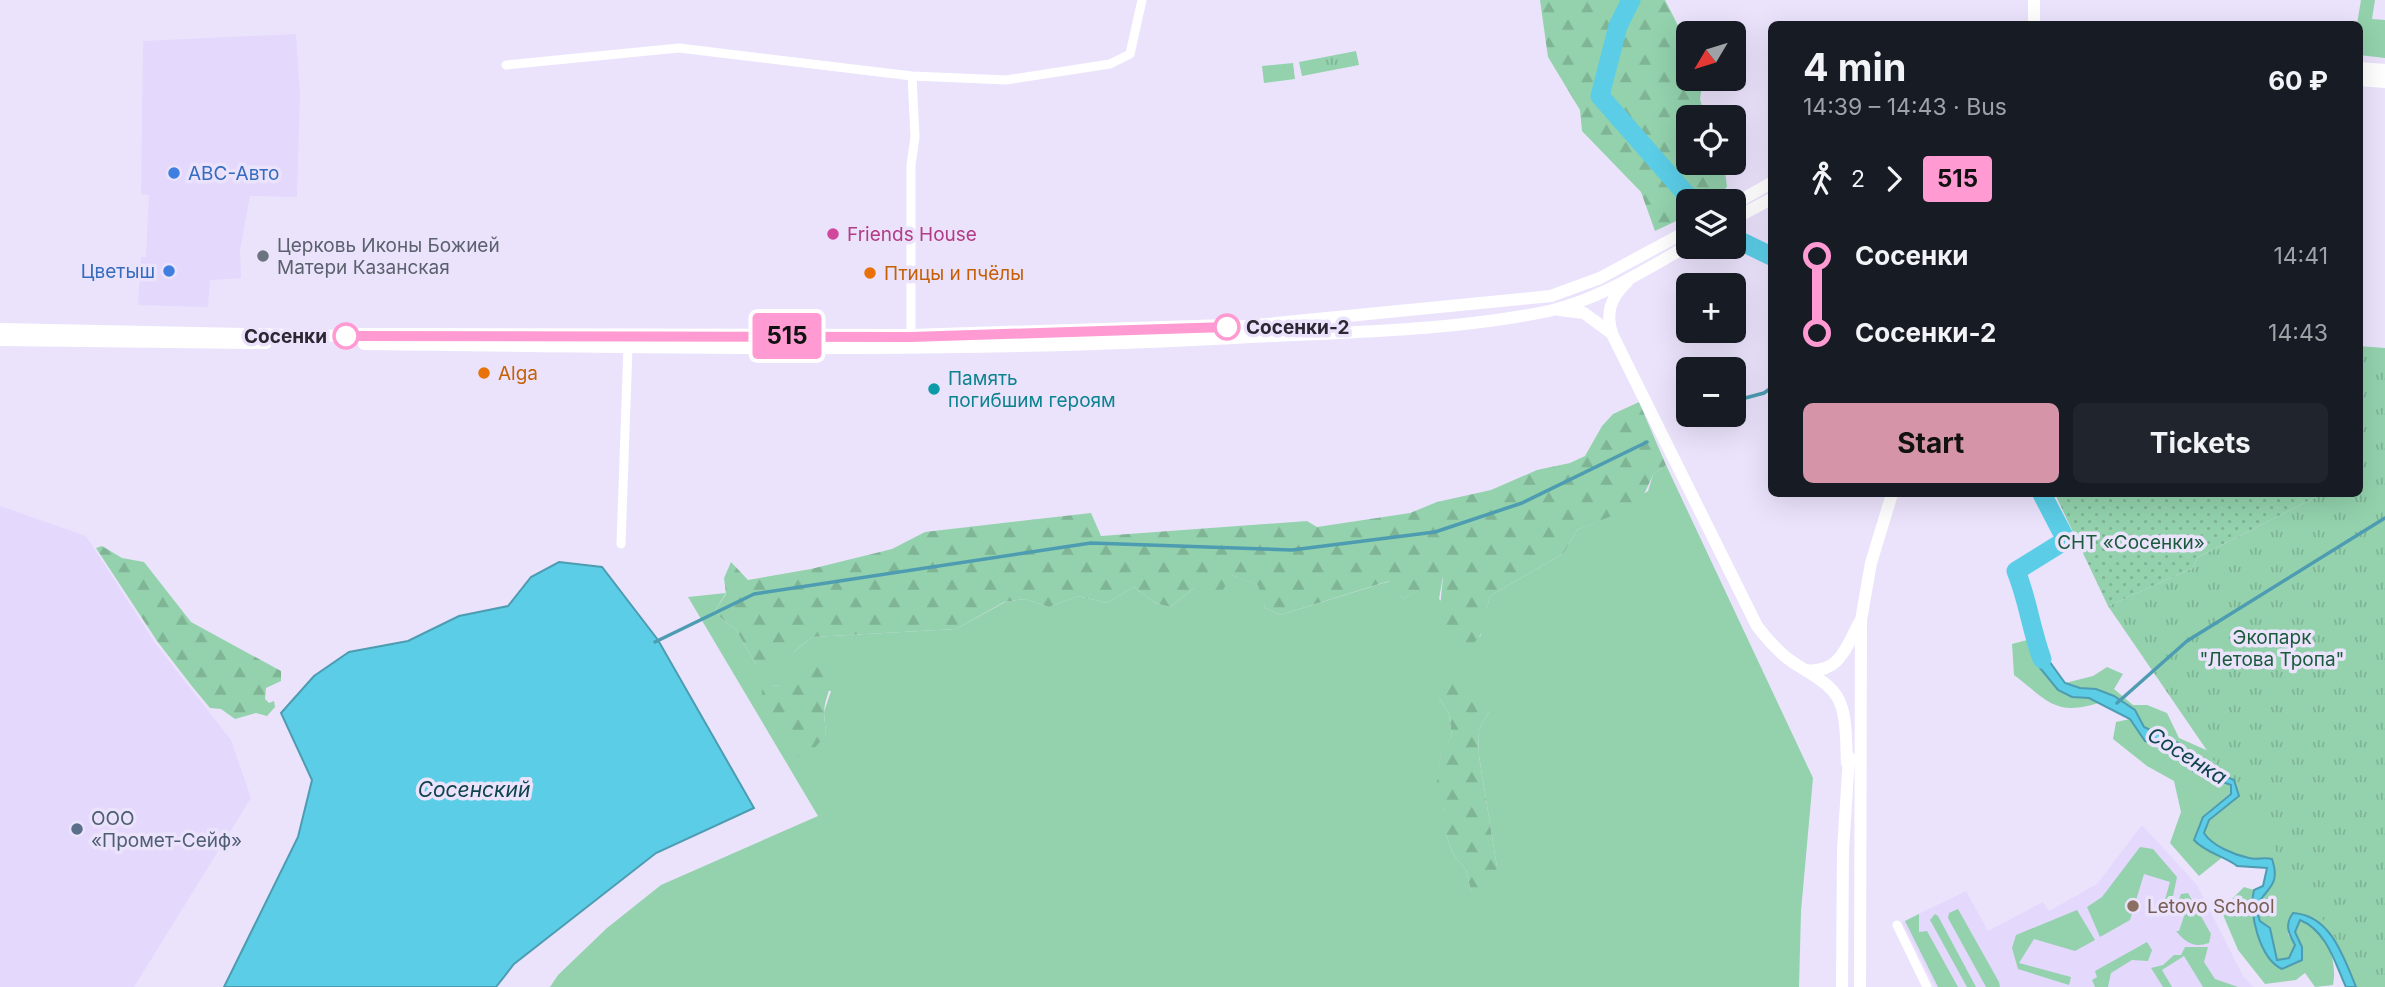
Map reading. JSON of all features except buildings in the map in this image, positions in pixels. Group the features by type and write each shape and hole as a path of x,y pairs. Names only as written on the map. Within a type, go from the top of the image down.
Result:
{"main road":[{"path":"2034,0 2035,21"},
{"path":"2363,68 2385,70"},
{"path":"2363,80 2385,82"},
{"path":"1746,202 1764,198"},
{"path":"1746,211 1764,198"},
{"path":"0,340 628,347 911,341 1246,326 1531,300 1551,296 1600,278 1676,241"},
{"path":"1676,244 1620,289 1610,306 1609,324 1757,626 1772,645 1826,684 1842,707 1847,763 1842,987"},
{"path":"1552,310 1633,276"},
{"path":"0,329 346,336 911,341 1199,340 1410,327 1552,310 1584,313 1613,336"},
{"path":"1860,987 1861,620 1871,563 1891,497"},
{"path":"1805,670 1817,671 1834,666 1842,657 1861,620"},
{"path":"1847,763 1861,713"}],"street":[{"path":"506,65 679,48 912,76 1006,80 1110,64 1130,54 1142,0"},
{"path":"911,341 911,165 915,137 912,76"},
{"path":"621,544 628,347"},
{"path":"1897,925 1927,987"}],"shaded area":[{"path":"296,34 300,93 297,197 250,196 240,250 241,278 210,280 208,307 138,305 141,257 146,257 149,195 141,194 143,41"},
{"path":"0,506 86,536 155,643 231,740 251,798 134,987 0,987"},
{"name":"Letovo School","path":"2142,825 2197,885 2243,976 2254,987 1935,987 1902,922 1966,891 1988,931 2043,902 2049,911 2097,884"}],"green space":[{"path":"1540,0 1665,0 1676,22 1676,91 1701,91 1702,105 1676,105 1676,175 1726,175 1727,187 1676,189 1676,221 1655,231 1641,192 1582,131 1580,110 1548,57"},
{"path":"2361,0 2375,0 2372,19 2385,20 2385,58 2363,55 2363,21 2358,21"},
{"path":"1356,51 1359,65 1302,76 1299,62"},
{"path":"1293,63 1295,79 1264,83 1262,66"},
{"name":"Экопарк \"Летова Тропа\"","path":"2363,346 2385,348 2385,987 2369,987 2108,606 2193,568 2198,557 2316,497 2363,497"},
{"path":"1639,402 1666,465 1653,475 1639,505 1577,530 1564,553 1490,596 1479,638 1466,648 1456,651 1440,616 1443,577 1403,599 1389,581 1280,615 1265,608 1258,585 1231,575 1216,603 1194,588 1170,607 1155,603 1134,587 1107,603 1078,596 1049,607 1025,599 1004,602 956,629 812,637 769,672 756,664 736,630 714,612 726,594 724,578 731,562 748,580 811,569 892,549 925,532 1091,513 1101,536 1307,521 1317,527 1410,513 1437,502 1491,490 1537,470 1570,463 1585,456 1602,426 1613,414"},
{"path":"1666,465 1813,778 1801,911 1799,987 550,987 558,975 607,928 661,885 818,816 688,597 726,593 714,612 736,630 756,664 795,651 812,637 956,629 1005,602 1025,599 1049,607 1078,596 1107,603 1134,587 1155,603 1170,607 1194,588 1231,575 1259,585 1265,608 1280,615 1390,581 1403,599 1443,576 1439,599 1480,637 1490,596 1564,553 1577,530 1608,517 1648,491 1653,475","holes":["771,685 831,691 824,712 826,735 811,749","1439,697 1489,712 1478,731 1479,756 1497,867 1471,891 1466,870 1453,854 1446,834 1446,812 1436,795 1441,754 1452,736 1449,714"]},
{"name":"СНТ «Сосенки»","path":"2056,497 2316,497 2198,557 2193,568 2108,606"},
{"path":"102,546 122,558 144,562 191,622 281,671 281,681 266,688 265,699 269,703 274,701 275,707 267,716 256,713 235,719 221,709 210,708 157,641 96,548"},
{"path":"2031,639 2033,650 2072,697 2089,698 2098,703 2083,707 2061,707 2043,698 2014,675 2012,644"},
{"path":"813,662 827,676 830,686 824,712 826,735 805,759 790,748 776,729 765,708 762,690 771,685 783,686 794,672"},
{"path":"2107,667 2123,674 2114,689 2133,705 2147,705 2167,713 2179,738 2247,768 2310,897 2376,987 2356,987 2342,952 2330,935 2298,914 2288,934 2295,945 2289,958 2277,960 2270,929 2260,921 2256,909 2273,883 2272,860 2249,858 2231,852 2212,842 2204,833 2209,820 2239,796 2234,780 2205,768 2178,743 2144,727 2114,696 2096,689 2065,683 2093,676"},
{"path":"1446,677 1477,694 1489,712 1478,731 1479,756 1497,867 1492,888 1471,891 1466,870 1453,854 1446,834 1446,812 1435,795 1441,753 1452,736 1449,714 1439,697"},
{"path":"2130,719 2145,740 2170,746 2182,763 2195,772 2230,785 2233,791 2203,816 2199,845 2224,856 2199,876 2170,843 2181,812 2174,781 2147,766 2113,739 2116,722"},
{"path":"2140,847 2153,849 2177,877 2172,901 2164,903 2170,882 2144,874 2130,920 2100,937 2087,907 2102,897"},
{"path":"2244,887 2254,890 2252,900 2256,921 2282,969 2302,947 2295,932 2300,920 2317,931 2328,947 2334,965 2333,985 2315,987 2305,973 2296,980 2265,984 2238,950 2221,910"},
{"path":"2188,893 2211,934 2209,943 2191,943 2176,931 2179,931 2186,910 2177,904 2181,894"},
{"path":"1958,909 2000,987 1986,987 1948,918 1949,913"},
{"path":"2077,910 2095,940 2075,951 2034,939 2019,963 2071,977 2069,985 2018,969 2012,948 2016,935"},
{"path":"1919,914 1919,932 1927,931 1958,987 1938,987 1905,921"},
{"path":"1935,914 1976,987 1967,987 1930,920"},
{"path":"2147,942 2152,950 2148,961 2132,960 2111,973 2108,987 2095,987 2092,980 2097,977 2095,971"},
{"path":"2185,947 2208,947 2204,962 2215,979 2238,987 2203,987 2184,956 2162,970 2172,987 2163,987 2151,968 2163,965 2174,955 2181,955"}],"water":[{"name":"Сосенский","path":"559,562 602,567 658,640 754,808 656,853 514,964 496,987 224,987 298,837 312,780 281,713 314,676 349,652 408,641 459,616 508,606 531,577"},
{"path":"2042,631 2047,658 2065,683 2096,689 2114,696 2135,710 2144,727 2178,743 2205,768 2234,780 2239,796 2209,820 2204,833 2218,846 2243,857 2272,859 2275,877 2256,909 2260,921 2270,928 2277,960 2289,958 2295,945 2289,933 2290,917 2293,913 2306,916 2317,921 2334,940 2356,987 2346,987 2324,940 2300,920 2295,932 2302,947 2302,960 2282,969 2274,964 2262,946 2253,911 2254,890 2263,886 2267,868 2237,866 2203,848 2194,840 2203,817 2231,794 2231,785 2195,772 2182,763 2170,746 2145,741 2130,719 2089,698 2072,697 2058,690 2040,668 2031,639"}],"waterway":[{"name":"Сосенка","path":"1631,0 1618,26 1600,96 1681,189"},
{"name":"Сосенка","path":"1746,244 1768,255"},
{"path":"1746,398 1768,390"},
{"path":"655,642 754,594 1091,543 1292,550 1435,532 1522,503 1647,442"},
{"name":"Сосенка","path":"2042,659 2016,571 2066,540 2044,497"},
{"path":"2117,703 2187,641 2385,518"}],"bus line":[{"name":"515","path":"346,336 911,337 1227,327"}],"place":[{"name":"АВС-Авто","path":"174,173"},
{"name":"Friends House","path":"833,234"},
{"name":"Церковь Иконы Божией Матери Казанская","path":"263,256"},
{"name":"Цветыш","path":"169,271"},
{"name":"Птицы и пчёлы","path":"870,273"},
{"name":"Сосенки-2","path":"1227,327"},
{"name":"Сосенки","path":"346,336"},
{"name":"Alga","path":"484,373"},
{"name":"Память погибшим героям","path":"934,389"},
{"name":"ООО «Промет-Сейф»","path":"77,829"},
{"name":"Letovo School","path":"2133,906"}]}
